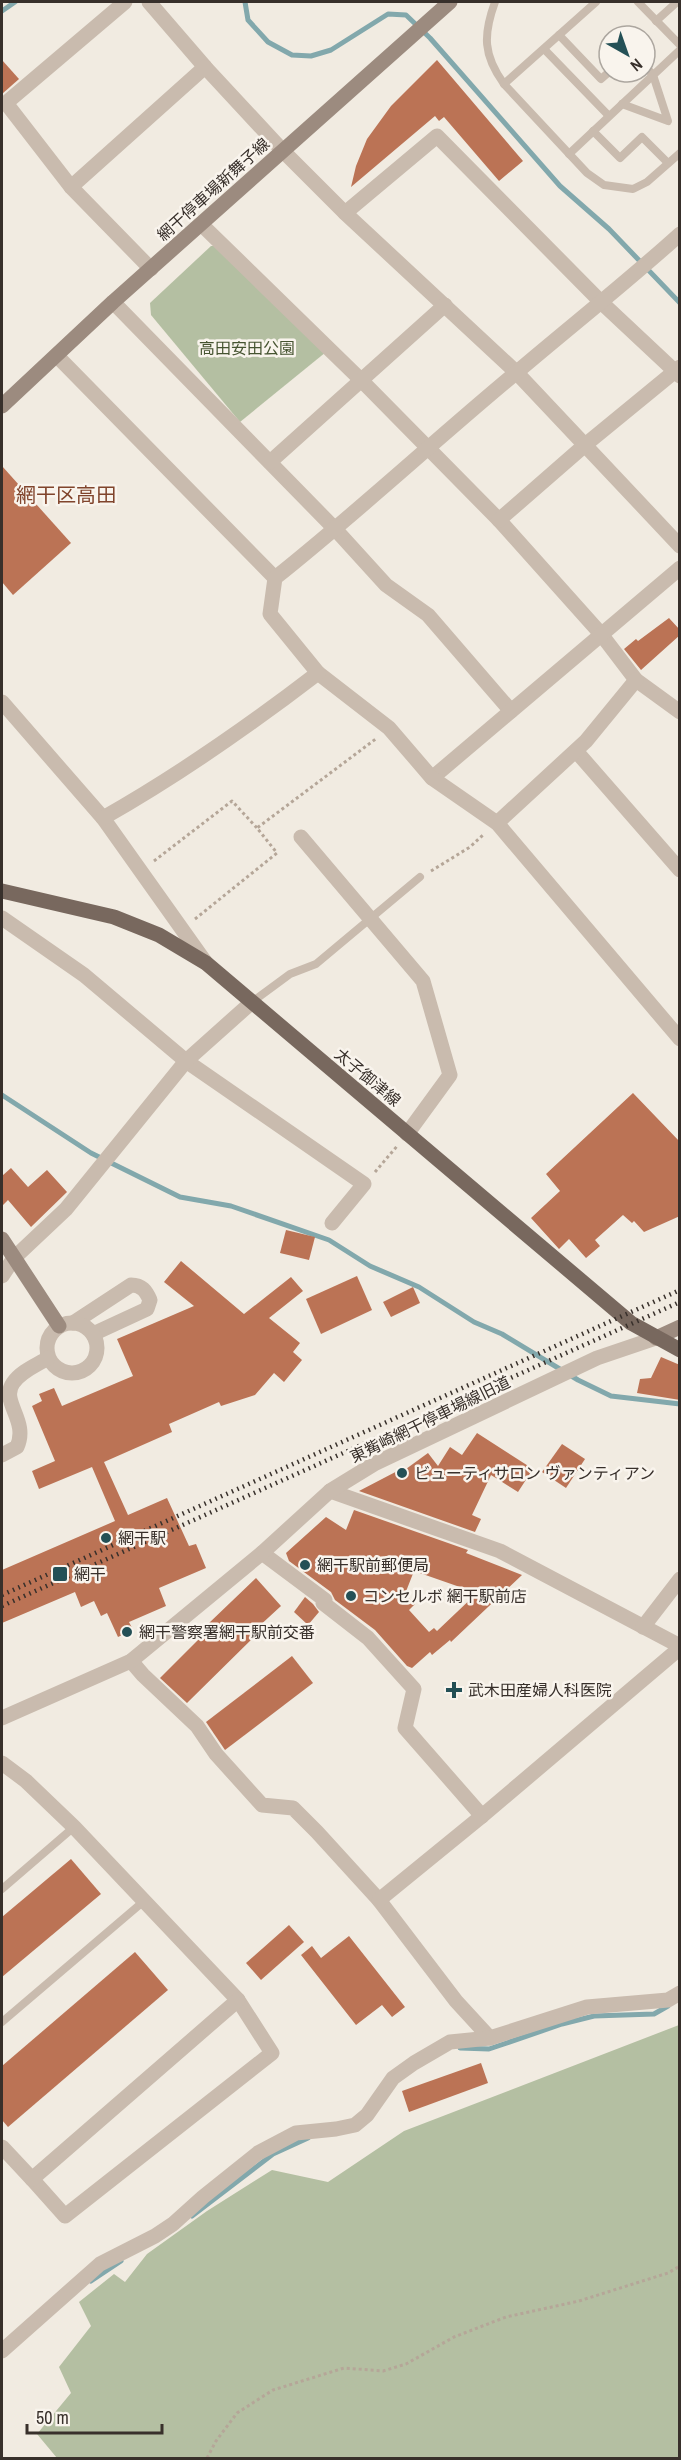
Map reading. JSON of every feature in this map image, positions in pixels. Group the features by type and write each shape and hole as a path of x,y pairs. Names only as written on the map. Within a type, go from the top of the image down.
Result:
{"main road":[{"name":"網干停車場新舞子線","path":"2,406 151,269 450,2"},
{"name":"太子御津線","path":"2,891 114,916 159,935 206,963 631,1323 680,1350"},
{"path":"2,1239 14,1258 66,1324"},
{"path":"656,1338 680,1327"}],"street":[{"path":"125,2 6,104 71,187 151,269"},
{"path":"149,2 205,67 283,151 345,213 516,372 680,546"},
{"path":"71,187 205,67"},
{"path":"345,213 437,136 602,303 678,372 585,445 499,520"},
{"path":"202,225 361,380 499,520 601,634 636,680 680,712"},
{"path":"680,234 602,303 516,372 336,530 274,579 270,614 318,672 389,729 432,778 496,823 680,1039"},
{"path":"114,303 336,530 386,585 428,615 511,711"},
{"path":"270,462 445,305"},
{"path":"57,356 274,579"},
{"path":"432,778 680,568"},
{"path":"103,818 172,777 247,728 318,672"},
{"path":"496,823 576,751 636,680"},
{"path":"2,702 103,818 206,963"},
{"path":"576,751 680,870"},
{"path":"301,837 423,981 450,1074 407,1134"},
{"path":"2,918 84,975 186,1061 364,1184 332,1223"},
{"path":"2,1276 14,1258 66,1209 186,1061 252,1002"},
{"path":"66,1324 87,1328 96,1341 95,1358 84,1370 76,1373 60,1370 48,1358 49,1336 66,1324 131,1286 138,1285 145,1290 150,1300 147,1309 93,1334"},
{"name":"東觜崎網干停車場線旧道","path":"2,1718 131,1661 262,1553 330,1491 374,1464 597,1358 656,1338"},
{"path":"2,1455 17,1447 22,1437 10,1398 12,1384 21,1375 48,1358"},
{"path":"330,1491 500,1551 680,1647 482,1816 379,1900"},
{"path":"262,1553 325,1600 323,1603 368,1638 414,1689 405,1728 482,1816"},
{"path":"643,1628 680,1579"},
{"path":"131,1661 197,1726 216,1754 262,1805 293,1808 379,1900 456,2001 490,2038"},
{"path":"2,1763 26,1781 74,1827 238,2000 272,2053 66,2216 2,2147"},
{"path":"4,2344 100,2264 155,2236 173,2224 258,2153 296,2133 336,2129 355,2124 367,2115 393,2078 450,2042 490,2038 587,2007 669,2000 680,1993"},
{"path":"33,2180 238,2000"}],"lane":[{"path":"495,2 487,24 486,40 489,59 504,84 587,173 604,185 633,189 647,182 680,153"},
{"path":"504,84 596,2"},
{"path":"638,2 680,45"},
{"path":"656,21 677,2"},
{"path":"558,35 597,75"},
{"path":"543,49 609,116"},
{"path":"657,71 680,50"},
{"path":"569,154 643,84"},
{"path":"622,104 668,122 656,84"},
{"path":"593,131 620,158 642,137 668,163"},
{"path":"252,1002 290,974 316,964 420,877"},
{"path":"2,1889 74,1827"},
{"path":"2,2022 144,1901"}],"path":[{"path":"257,828 389,729"},
{"path":"141,871 231,801 277,853 182,929"},
{"path":"420,877 470,847 496,823"},
{"path":"364,1184 407,1134"},
{"path":"207,2458 216,2440 237,2413 273,2390 344,2368 383,2371 406,2364 454,2337 506,2317 579,2301 668,2273 680,2266"}],"green space":[{"name":"高田安田公園","path":"211,246 218,246 326,352 240,422 151,315 150,303"},
{"path":"679,2025 679,2458 57,2458 37,2434 71,2393 59,2367 91,2326 79,2302 114,2274 125,2282 147,2254 207,2211 272,2170 328,2182 404,2131"}],"building":[{"path":"2,60 19,79 2,94"},
{"path":"437,60 523,161 499,181 444,117 439,121 435,116 351,187 356,166 367,139 391,106"},
{"path":"2,466 71,543 13,595 2,582"},
{"path":"669,618 680,630 680,635 641,670 624,649"},
{"path":"633,1093 680,1142 680,1216 644,1232 634,1221 632,1223 623,1215 595,1240 600,1246 586,1258 569,1239 559,1249 531,1218 560,1191 546,1174"},
{"path":"11,1168 28,1187 47,1170 67,1192 31,1227 8,1200 2,1206 2,1176"},
{"path":"286,1230 315,1237 309,1260 280,1253"},
{"path":"181,1261 244,1314 291,1277 303,1291 269,1318 300,1343 293,1352 302,1360 284,1382 274,1373 255,1395 221,1406 219,1402 169,1424 172,1432 104,1462 128,1515 167,1498 189,1546 196,1544 206,1568 159,1588 166,1606 129,1622 133,1630 118,1637 107,1613 101,1616 94,1601 81,1607 75,1592 2,1623 2,1570 115,1521 92,1467 39,1489 32,1471 55,1461 32,1406 42,1401 39,1394 54,1388 62,1406 133,1376 117,1339 194,1306 164,1282"},
{"path":"357,1276 372,1310 321,1334 306,1299"},
{"path":"413,1287 420,1303 391,1317 383,1302"},
{"path":"661,1357 680,1365 680,1400 637,1393 640,1379 651,1378"},
{"path":"477,1433 533,1469 518,1492 491,1475 472,1515 481,1519 475,1532 359,1491 405,1467 406,1469 428,1453 438,1466 450,1447 462,1455"},
{"path":"562,1444 585,1459 566,1488 542,1472"},
{"path":"354,1510 468,1550 466,1553 522,1575 451,1642 450,1640 432,1655 430,1652 412,1668 407,1666 375,1630 335,1600 331,1592 289,1561 286,1553 326,1517 346,1530","holes":["414,1571 477,1593 437,1631 434,1628 429,1632 409,1610 415,1604 405,1594"]},
{"path":"256,1578 281,1606 256,1629 259,1632 187,1703 160,1678 211,1627 208,1624"},
{"path":"305,1597 319,1612 308,1625 294,1612"},
{"path":"292,1656 313,1683 225,1750 206,1722"},
{"path":"71,1859 101,1894 2,1977 2,1917"},
{"path":"289,1925 304,1942 261,1980 246,1963"},
{"path":"349,1936 405,2007 392,2017 382,2005 356,2025 301,1955 312,1946 321,1958"},
{"path":"135,1952 168,1990 8,2127 2,2120 2,2066"},
{"path":"481,2063 488,2083 409,2112 402,2091"}],"waterway":[{"path":"2,11 15,2"},
{"path":"245,2 248,20 268,42 292,55 311,56 331,50 388,14 406,15 430,38 560,186 609,229 680,303"},
{"path":"2,1095 91,1153 180,1197 231,1206 329,1240 370,1266 419,1287 474,1322 502,1334 578,1380 611,1396 680,1404"},
{"path":"460,2048 489,2049 562,2024 594,2016 654,2014 668,2006"},
{"path":"192,2216 273,2154 308,2138"},
{"path":"91,2281 121,2261"}],"railway":[{"path":"2,1595 680,1290"},
{"path":"2,1606 680,1302"}],"place":[{"name":"ビューティサロン ヴァンティアン","path":"402,1473"},
{"name":"網干駅","path":"106,1538"},
{"name":"網干駅前郵便局","path":"305,1565"},
{"name":"網干","path":"60,1574"},
{"name":"コンセルボ 網干駅前店","path":"351,1596"},
{"name":"網干警察署網干駅前交番","path":"127,1632"},
{"name":"武木田産婦人科医院","path":"454,1690"}],"district":[{"name":"網干区高田","path":"66,494"}]}
